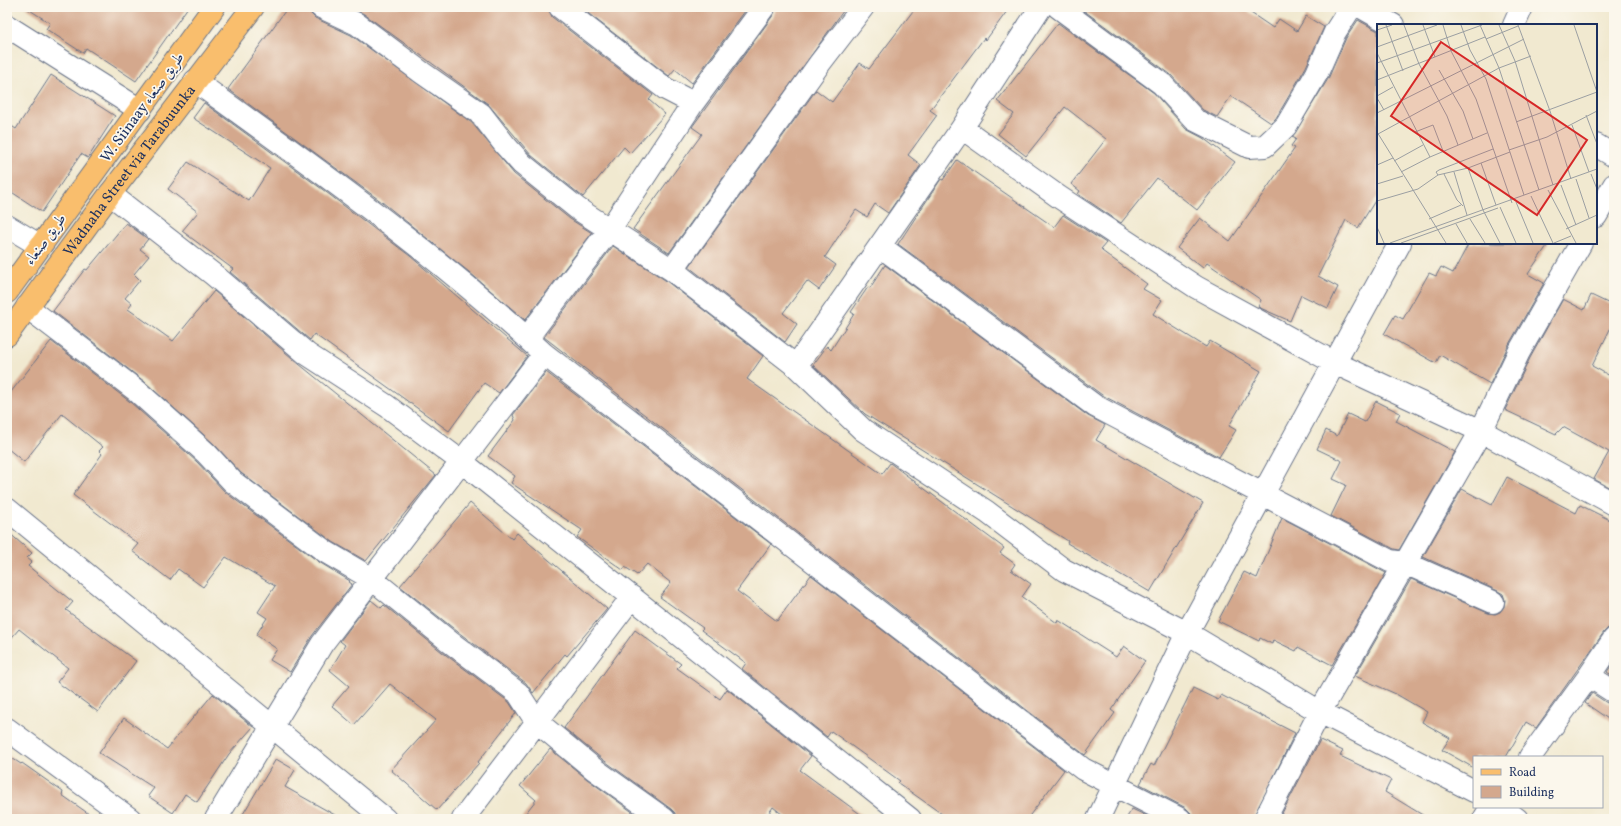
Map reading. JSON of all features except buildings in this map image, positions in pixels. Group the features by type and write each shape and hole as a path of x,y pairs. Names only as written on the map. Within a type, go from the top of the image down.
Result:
{"main road":[{"name":"W. Siinaay طريق صنعاء","path":"69,206 214,7"},
{"name":"Wadnaha Street via Tarabuunka","path":"7,335 110,194 253,7"},
{"name":"طريق صنعاء","path":"7,292 39,245 69,206"}],"street":[{"path":"321,7 357,24 421,72 481,114 522,164 578,209 672,270 796,366 863,430 987,512 1064,570 1187,633 1320,712 1473,791"},
{"path":"560,7 666,89 693,103"},
{"path":"527,338 610,229 693,103 764,7"},
{"path":"672,270 820,63 863,7"},
{"path":"796,366 962,128 1041,7"},
{"path":"1058,7 1162,84 1195,120 1249,147 1265,146 1286,126 1317,72 1335,32 1351,7"},
{"path":"1361,7 1391,24"},
{"path":"1514,24 1522,7"},
{"path":"7,26 140,110"},
{"path":"195,81 343,188 505,318 544,354 1083,769 1180,819"},
{"path":"962,128 1060,197 1196,287 1335,363 1481,431 1614,504"},
{"path":"1597,145 1614,156"},
{"path":"1597,214 1614,185"},
{"path":"110,194 214,276 307,354 387,406 462,462 910,819"},
{"path":"7,226 39,245"},
{"path":"1098,819 1187,633 1399,244"},
{"path":"1265,819 1320,712 1481,431 1519,352 1580,244"},
{"path":"880,246 1095,406 1263,496 1390,561 1405,563 1493,602"},
{"path":"27,307 137,391 206,453 239,486 326,552 372,579 450,642 518,693 536,721 594,769 664,819"},
{"path":"216,819 322,644 544,354"},
{"path":"7,509 384,819"},
{"path":"463,819 536,721 632,597"},
{"path":"1531,756 1589,676 1614,638"},
{"path":"1589,676 1614,692"},
{"path":"7,729 130,819"},
{"path":"1484,819 1491,808"},
{"path":"1502,808 1517,819"}]}
